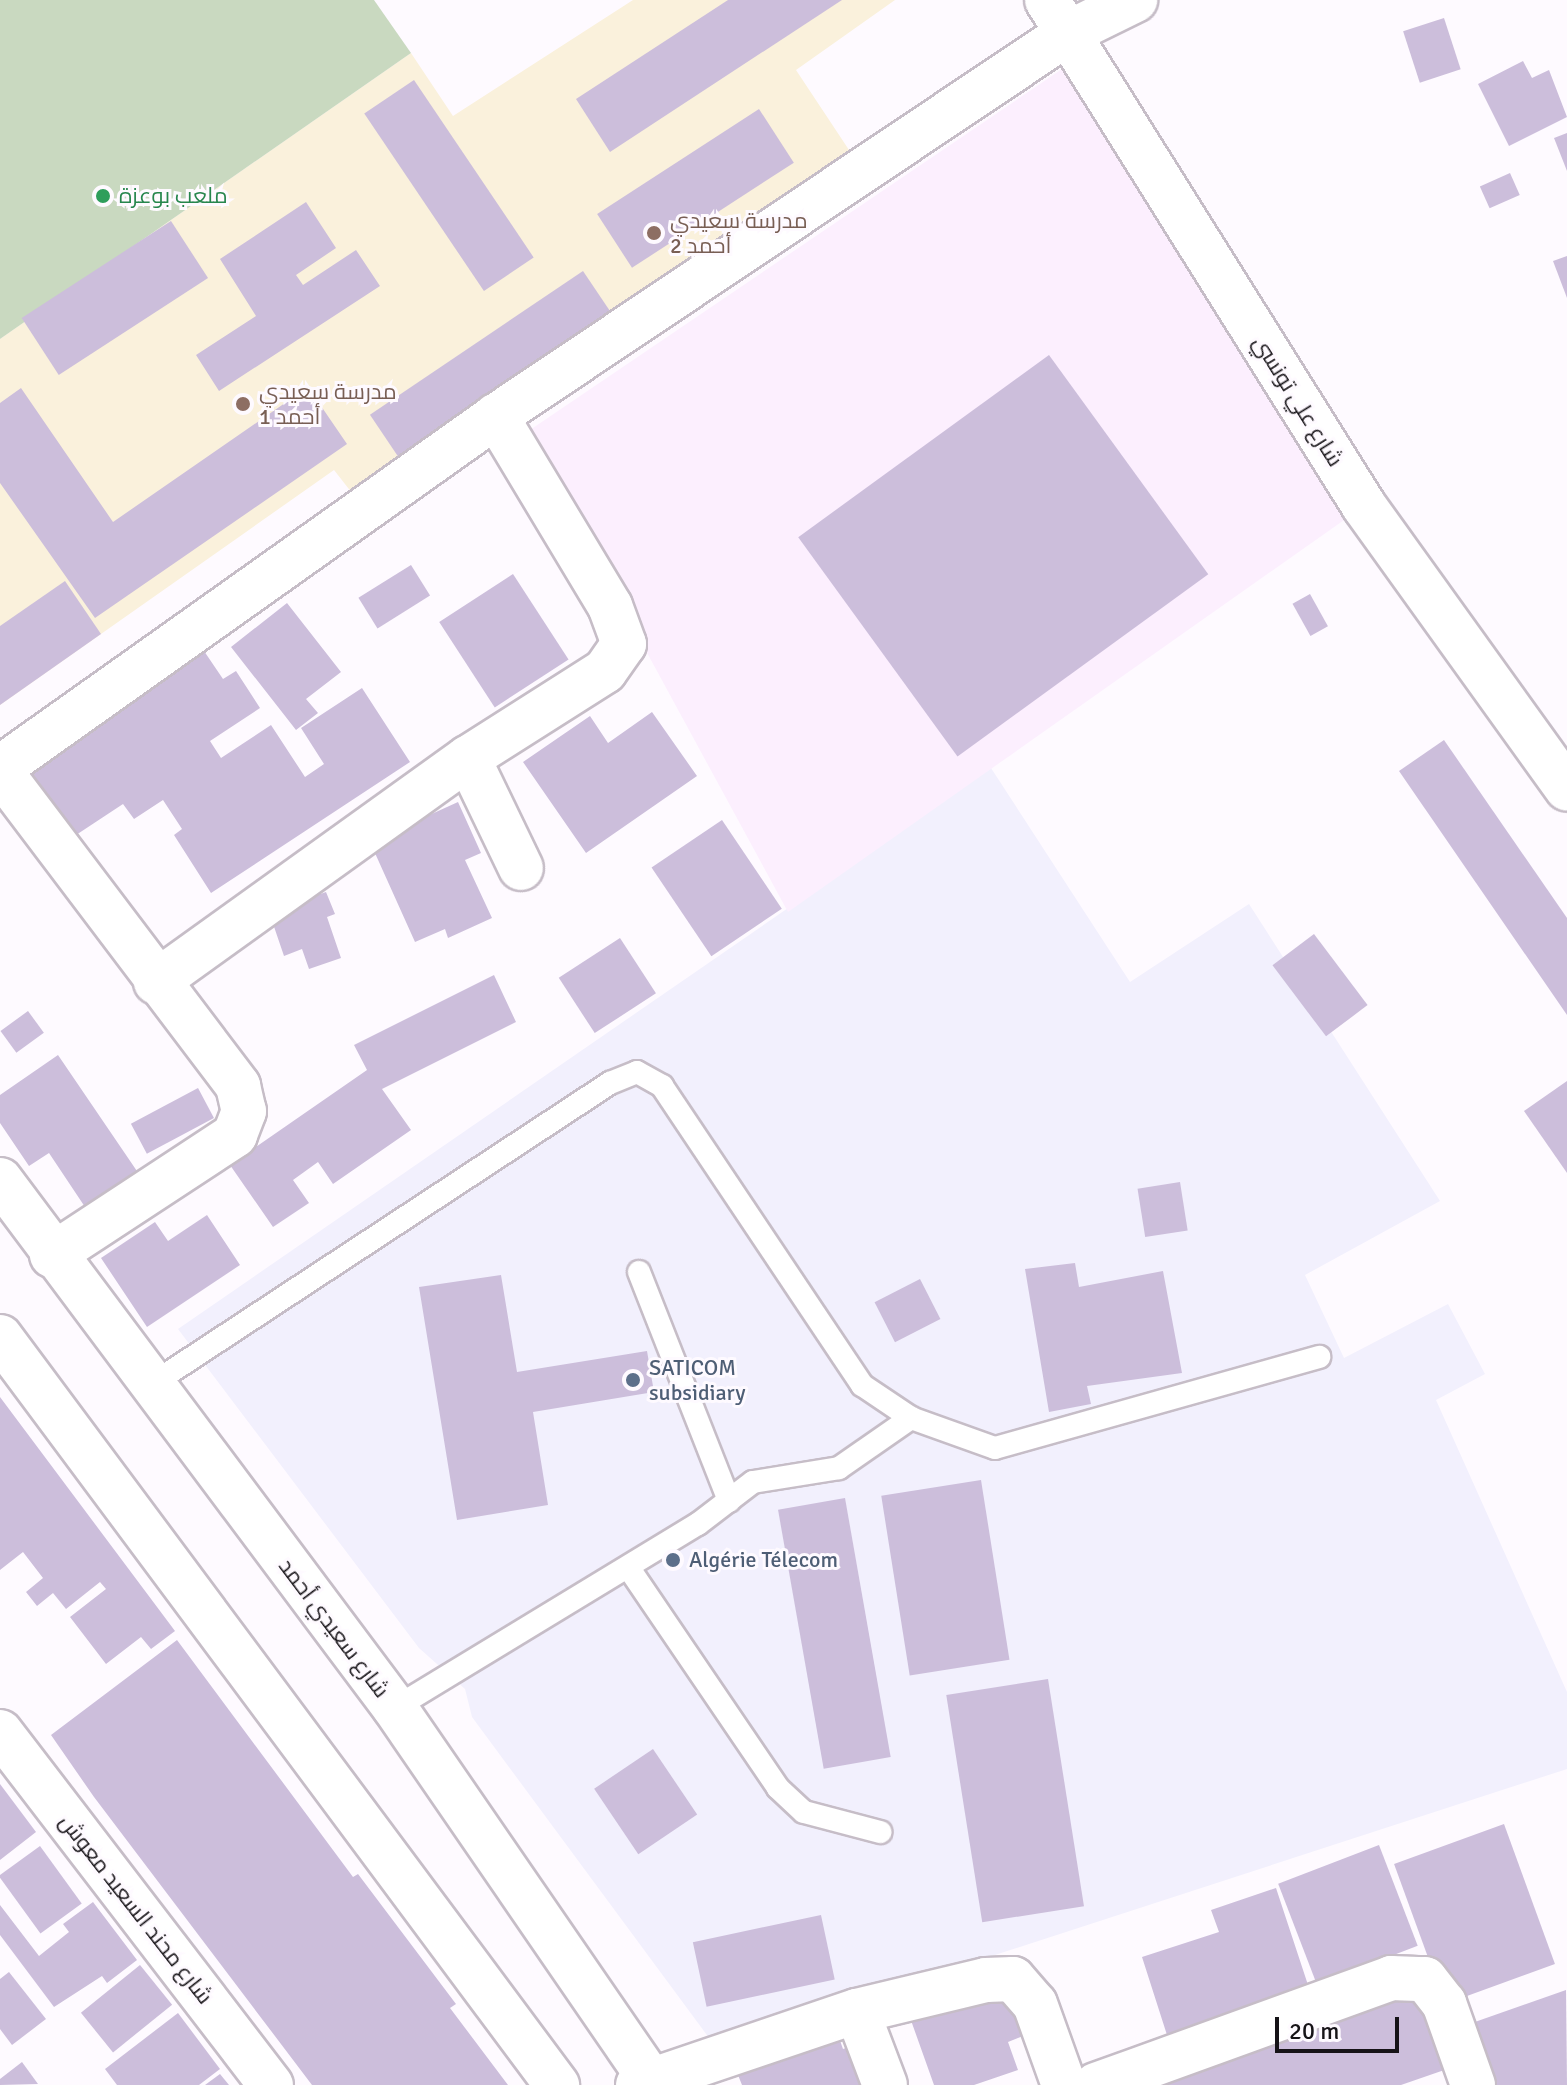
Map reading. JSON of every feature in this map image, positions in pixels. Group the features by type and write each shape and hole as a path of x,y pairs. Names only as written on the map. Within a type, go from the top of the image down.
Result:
{"street":[{"path":"52,1255 235,1135 244,1111 238,1086 156,982 0,770 1057,16 1135,0"},
{"name":"شارع علي تونسي","path":"1057,16 1364,506 1567,789"},
{"path":"156,982 468,758 605,671 624,644 610,606 496,416"},
{"path":"468,758 521,868"},
{"name":"شارع سعيدي أحمد","path":"0,1180 149,1386 395,1708 648,2083"},
{"path":"0,1337 557,2085"},
{"name":"شارع محند السعيد معوش","path":"0,1732 271,2085"},
{"path":"1096,2085 1391,1978 1425,1979 1444,2003 1473,2085"},
{"path":"648,2083 857,2011 986,1980 1013,1979 1035,2004 1064,2085"},
{"path":"857,2011 885,2085"}],"lane":[{"path":"149,1386 610,1083 637,1072 662,1086 862,1385 911,1418 995,1448 1319,1357"},
{"path":"639,1272 729,1501"},
{"path":"395,1708 628,1567 753,1482 839,1468 911,1418"},
{"path":"628,1567 778,1788 804,1812 880,1832"}],"shaded area":[{"name":"مدرسة سعيدي أحمد 1","path":"633,0 895,0 796,70 851,153 352,493 334,470 0,705 0,339 411,53 453,116"},
{"path":"1096,46 1364,506 788,912 527,432"},
{"path":"991,768 1130,982 1249,904 1440,1201 1305,1275 1344,1358 1448,1304 1485,1374 1436,1400 1567,1692 1567,1769 715,2046 472,1717 465,1689 419,1648 178,1329"}],"green space":[{"name":"ملعب بوعزة","path":"0,0 374,0 411,53 0,339"}],"building":[{"path":"728,0 842,0 610,152 576,99"},
{"path":"1444,18 1461,69 1420,83 1403,31"},
{"path":"1523,61 1532,78 1549,70 1567,117 1509,146 1478,84"},
{"path":"414,80 534,257 484,291 364,114"},
{"path":"759,109 794,163 632,268 597,214"},
{"path":"1567,133 1567,171 1554,138"},
{"path":"1510,173 1520,195 1490,208 1480,186"},
{"path":"306,202 336,248 296,275 303,285 356,250 380,286 219,391 196,355 256,316 220,259"},
{"path":"171,221 208,278 59,375 22,318"},
{"path":"1567,256 1567,298 1553,261"},
{"path":"583,271 611,312 398,456 370,415"},
{"path":"1049,355 1208,574 957,756 798,537"},
{"path":"308,387 347,444 95,618 0,483 0,403 21,388 113,522"},
{"path":"411,565 430,596 377,628 358,598"},
{"path":"513,574 569,660 495,707 439,622"},
{"path":"65,581 101,634 0,705 0,626"},
{"path":"1310,594 1328,626 1310,636 1293,604"},
{"path":"287,603 341,672 306,699 318,713 296,730 231,647"},
{"path":"204,651 223,679 236,671 260,708 210,741 221,758 271,725 305,777 324,764 301,728 362,688 410,762 211,893 174,835 182,829 163,800 134,819 123,804 73,837 28,767"},
{"path":"652,712 697,776 586,853 523,762 590,716 608,743"},
{"path":"1444,740 1567,918 1567,1015 1399,771"},
{"path":"458,802 481,853 465,860 492,918 448,938 445,929 415,942 370,842"},
{"path":"722,820 782,909 711,956 652,868"},
{"path":"326,892 335,914 327,917 341,958 309,969 302,949 284,956 269,912"},
{"path":"1314,934 1368,1005 1326,1036 1272,965"},
{"path":"620,938 656,993 595,1033 559,978"},
{"path":"494,975 516,1022 382,1089 411,1130 333,1184 318,1162 293,1180 309,1203 273,1227 230,1165 367,1070 354,1045"},
{"path":"28,1011 44,1033 16,1053 0,1031"},
{"path":"58,1055 141,1177 89,1213 49,1153 29,1166 0,1123 0,1095"},
{"path":"1567,1081 1567,1173 1524,1111"},
{"path":"198,1088 214,1118 147,1154 131,1124"},
{"path":"1180,1182 1188,1230 1145,1237 1138,1189"},
{"path":"207,1215 240,1265 147,1327 101,1258 155,1222 168,1241"},
{"path":"1075,1263 1079,1287 1163,1271 1182,1373 1087,1386 1091,1404 1049,1412 1025,1269"},
{"path":"501,1275 517,1372 647,1351 654,1392 533,1412 548,1505 457,1520 419,1287"},
{"path":"920,1279 940,1319 895,1342 875,1302"},
{"path":"0,1397 175,1631 151,1649 141,1637 106,1664 70,1617 106,1589 100,1582 66,1609 53,1593 37,1606 26,1592 43,1578 23,1552 0,1570"},
{"path":"981,1480 1009,1660 910,1676 881,1496"},
{"path":"845,1498 891,1757 824,1769 778,1510"},
{"path":"177,1640 353,1877 358,1874 456,2004 450,2008 508,2085 312,2085 94,1797 51,1735"},
{"path":"1048,1679 1084,1906 982,1922 946,1695"},
{"path":"653,1749 697,1814 638,1854 594,1789"},
{"path":"0,1784 36,1832 0,1860"},
{"path":"1504,1824 1555,1964 1445,2004 1394,1864"},
{"path":"1379,1845 1418,1946 1317,1985 1278,1884"},
{"path":"40,1846 82,1903 40,1933 0,1878"},
{"path":"1276,1888 1309,1988 1167,2035 1142,1957 1219,1932 1211,1910"},
{"path":"93,1902 137,1960 107,1983 102,1976 54,2007 0,1935 0,1905 39,1956 69,1932 63,1924"},
{"path":"821,1915 835,1980 707,2007 693,1942"},
{"path":"140,1965 172,2005 113,2052 81,2013"},
{"path":"9,1972 46,2019 12,2045 0,2029 0,1979"},
{"path":"1427,1990 1453,2067 1401,2085 1152,2085"},
{"path":"1566,1990 1567,2085 1494,2085 1472,2023"},
{"path":"1017,1993 1031,2033 1008,2042 1018,2070 974,2085 934,2085 908,2012"},
{"path":"178,2013 220,2069 199,2085 117,2085 105,2069"},
{"path":"838,2035 843,2049 862,2042 877,2085 742,2085 736,2070"},
{"path":"22,2062 38,2084 0,2085 0,2079"},
{"path":"220,2074 229,2085 205,2085"}],"place":[{"name":"ملعب بوعزة","path":"103,196"},
{"name":"مدرسة سعيدي أحمد 2","path":"654,233"},
{"name":"مدرسة سعيدي أحمد 1","path":"243,404"},
{"name":"SATICOM subsidiary","path":"633,1380"},
{"name":"Algérie Télecom","path":"673,1560"}]}
